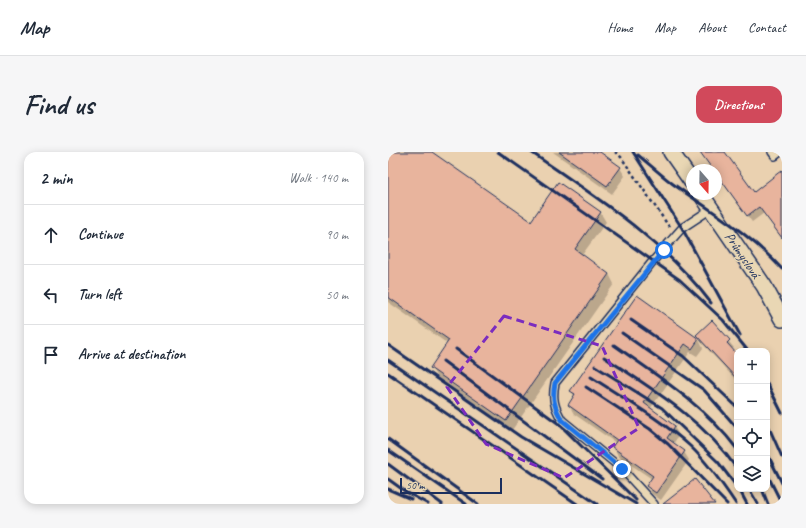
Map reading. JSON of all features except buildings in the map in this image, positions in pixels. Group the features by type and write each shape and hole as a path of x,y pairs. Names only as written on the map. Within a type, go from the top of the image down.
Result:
{"street":[{"path":"671,152 686,173"},
{"name":"Průmyslová","path":"705,200 764,286 782,319"}],"lane":[{"path":"772,152 775,156 780,152"},
{"path":"654,504 622,469 562,420 556,409 553,395 555,383 653,261 682,228 711,209"}],"path":[{"path":"615,152 621,157 676,236"}],"highlighted area":[{"path":"504,316 602,346 639,428 564,478 486,444 447,387"}],"railway":[{"path":"498,152 680,280 723,320 746,348"},
{"path":"531,152 627,220 650,239 672,259 711,303"},
{"path":"633,152 682,228 740,335"},
{"path":"638,155 673,184 757,244 782,269"},
{"path":"631,320 683,356 734,404"},
{"path":"622,333 704,390 734,425"},
{"path":"388,345 521,437 636,504"},
{"path":"614,345 680,392 710,419 734,445"},
{"path":"456,349 559,424 636,500"},
{"path":"604,357 658,393 693,420 709,435 734,465"},
{"path":"388,360 597,504"},
{"path":"443,361 602,479"},
{"path":"595,366 662,408 718,462 734,483"},
{"path":"388,373 577,504"},
{"path":"591,377 629,401 679,436 703,459 736,504"},
{"path":"768,384 782,413"},
{"path":"586,387 650,429 668,444 727,504"},
{"path":"770,430 782,457"},
{"path":"388,439 478,504"},
{"path":"388,450 466,504"},
{"path":"768,456 782,483"},
{"path":"388,464 442,504"},
{"path":"388,479 406,492 428,504"},
{"path":"770,480 782,504"},
{"path":"388,489 411,499"},
{"path":"741,492 747,504"},
{"path":"751,492 758,504"},
{"path":"763,492 768,504"}],"route":[{"path":"622,469 562,420 556,409 553,395 555,383 653,261 664,250"}]}
